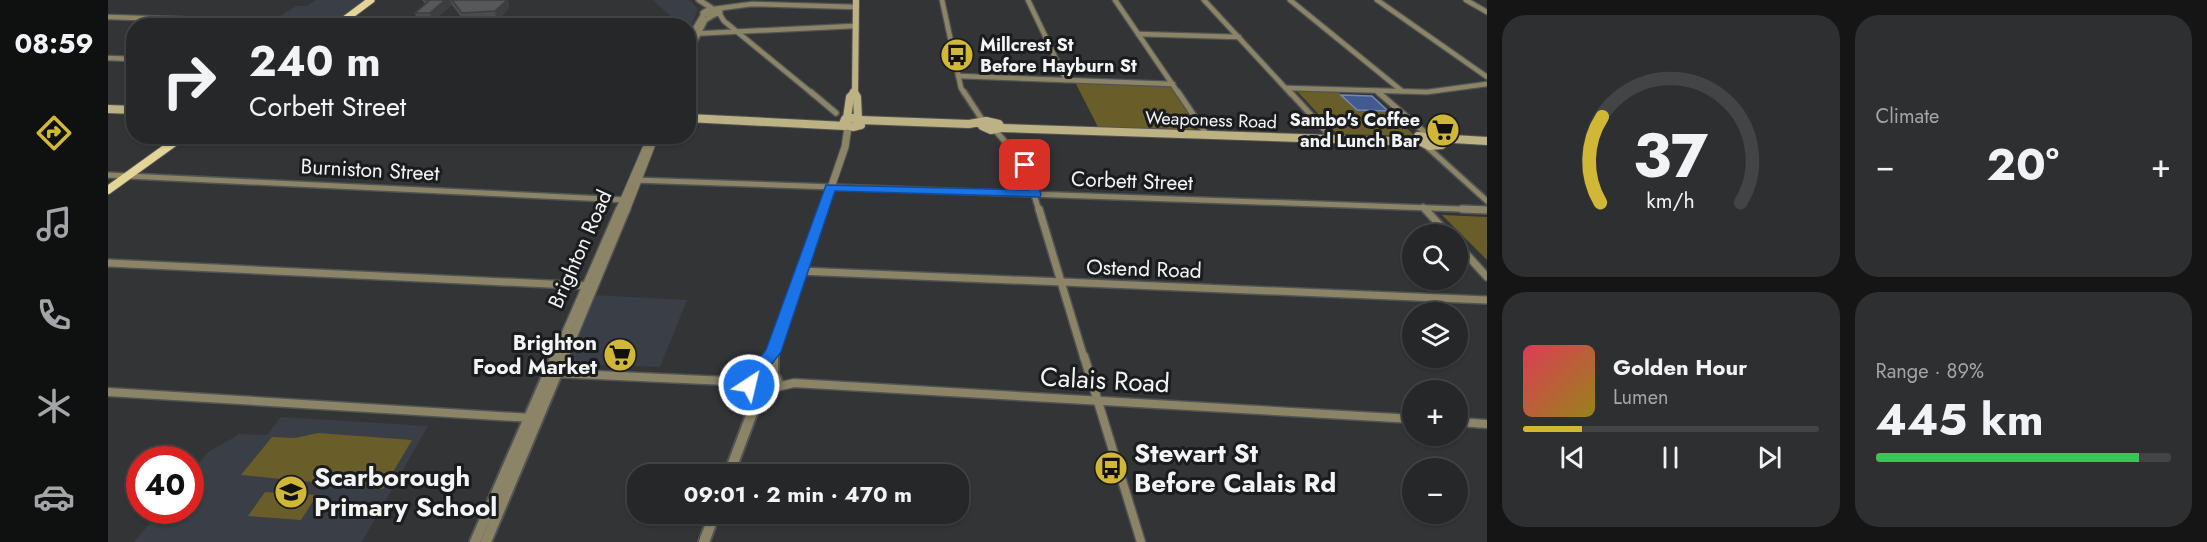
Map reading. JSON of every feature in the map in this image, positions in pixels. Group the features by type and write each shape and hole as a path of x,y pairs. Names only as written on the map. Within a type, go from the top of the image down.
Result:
{"main road":[{"path":"349,18 371,0"},
{"path":"350,18 377,0"},
{"path":"856,4 854,93 857,97 856,111 859,123"},
{"path":"846,122 850,97 854,93"},
{"path":"108,109 126,110"},
{"path":"696,116 832,123 984,123"},
{"name":"Weaponess Road","path":"984,123 998,128 1332,137 1424,137 1487,143"},
{"path":"1424,137 1438,149"},
{"name":"Weaponess Road","path":"1424,137 1438,149 1487,143"},
{"path":"108,190 172,144"}],"street":[{"path":"942,0 963,95 984,123"},
{"path":"1029,0 1066,80"},
{"path":"1115,0 1206,133"},
{"path":"1204,0 1332,137"},
{"path":"1290,0 1402,91"},
{"path":"1377,0 1487,77"},
{"path":"1468,1 1487,12"},
{"path":"696,29 704,12 701,2"},
{"path":"701,2 836,113"},
{"path":"696,31 705,20 728,8 752,4 856,4"},
{"path":"704,12 717,13"},
{"path":"108,17 137,18"},
{"path":"696,35 740,33 802,26 854,26"},
{"path":"1138,34 1239,37"},
{"path":"108,58 126,59"},
{"path":"958,76 1173,84"},
{"path":"1287,88 1427,92 1487,84"},
{"path":"1377,91 1424,137"},
{"path":"752,413 752,380 773,352 845,147 846,122"},
{"path":"845,147 849,145 859,123"},
{"path":"998,128 1022,159 1035,194 1141,542"},
{"name":"Brighton Road","path":"635,181 647,144"},
{"name":"Brighton Road","path":"486,542 533,418 651,144"},
{"path":"1438,149 1487,201"},
{"name":"Burniston Street","path":"108,175 626,200"},
{"name":"Corbett Street","path":"635,181 1487,210"},
{"path":"1423,207 1439,224"},
{"path":"1468,257 1487,278"},
{"path":"108,263 589,286"},
{"name":"Ostend Road","path":"800,271 1487,300"},
{"path":"733,464 752,413 777,382 774,374 773,352"},
{"path":"552,373 727,381 752,380 774,374"},
{"name":"Calais Road","path":"774,374 795,383"},
{"path":"752,380 759,392 770,389"},
{"name":"Calais Road","path":"770,389 795,383 1402,418"},
{"path":"108,392 533,418"},
{"name":"Brighton Road","path":"475,542 533,418"},
{"path":"1468,423 1487,424"},
{"path":"704,542 711,524"}],"shaded area":[{"path":"316,0 367,0 341,18 276,18 296,6 307,6"},
{"path":"653,0 690,0 698,9 694,18 672,18"},
{"path":"1075,82 1159,84 1172,87 1199,126 1192,130 1098,127"},
{"path":"1296,90 1337,91 1356,110 1388,111 1415,136 1337,134"},
{"path":"1442,215 1487,217 1487,260 1468,241 1468,224 1451,224"},
{"path":"594,295 687,300 660,367 576,364 567,360"},
{"name":"Scarborough Primary School","path":"281,417 428,426 362,542 134,542 149,524 204,524 204,457 208,452 240,434 267,435"},
{"path":"318,433 412,440 383,489 241,475 272,437 295,438"},
{"path":"265,492 317,495 301,520 248,516"}],"water":[{"path":"1341,95 1372,96 1388,111 1357,110"}],"building":[{"path":"425,0 445,0 430,13 415,13 429,1"},
{"path":"452,0 507,0 495,11 462,13"}],"place":[{"name":"Millcrest St Before Hayburn St","path":"957,55"},
{"name":"Sambo's Coffee and Lunch Bar","path":"1443,130"},
{"name":"Brighton Food Market","path":"620,355"},
{"name":"Stewart St Before Calais Rd","path":"1111,468"},
{"name":"Scarborough Primary School","path":"291,492"}],"route":[{"path":"749,385 748,378 773,352 830,187 1035,194 1025,165"}]}
